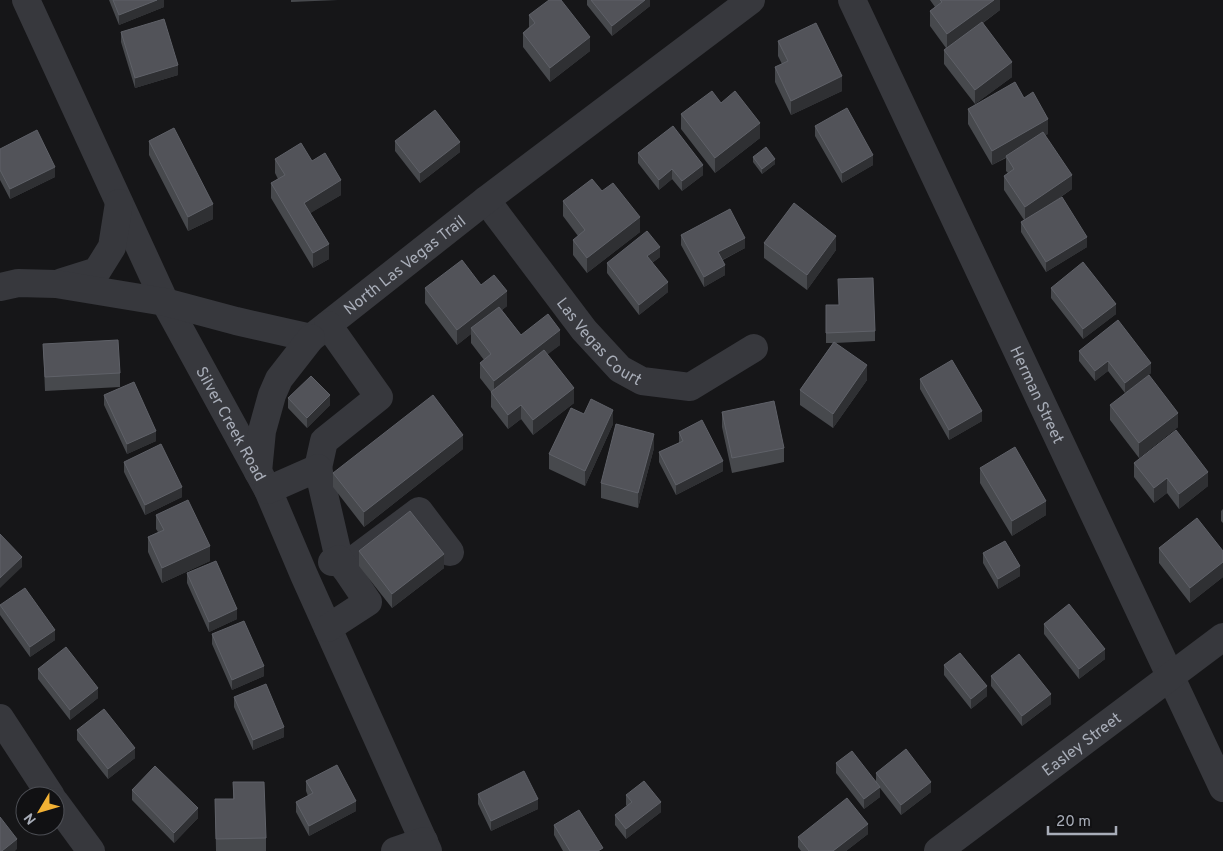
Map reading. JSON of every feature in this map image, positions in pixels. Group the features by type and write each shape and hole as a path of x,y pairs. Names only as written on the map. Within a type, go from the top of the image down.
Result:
{"street":[{"name":"Silver Creek Road","path":"26,0 165,302 263,481 426,846"},
{"name":"North Las Vegas Trail","path":"263,481 262,431 272,396 279,379 320,331 486,200 751,0"},
{"name":"Herman Street","path":"852,0 1223,788"},
{"name":"Las Vegas Court","path":"486,200 584,330 620,369 642,381 690,387 754,348"},
{"path":"56,284 97,271 112,247 119,203"},
{"path":"0,287 18,283 56,284 165,302 236,321 320,331 379,397 324,441 318,468 342,563 368,602 328,628"},
{"path":"263,481 318,468"},
{"path":"304,575 342,563 419,511 450,552"},
{"name":"Easley Street","path":"938,851 1223,637"},
{"path":"0,718 44,786"},
{"path":"65,816 91,851"},
{"path":"395,851 426,846"}],"building":[{"path":"113,0 157,0 119,15"},
{"path":"549,0 561,0 590,37 550,68 523,33 535,23 529,15"},
{"path":"591,0 645,0 612,26"},
{"path":"940,0 994,0 947,34 930,11 942,2"},
{"path":"164,19 178,65 135,78 121,32"},
{"path":"982,22 1012,62 975,90 944,50"},
{"path":"816,23 842,76 791,101 775,67 788,61 778,41"},
{"path":"1015,82 1024,98 1033,92 1048,119 992,151 968,109"},
{"path":"712,91 721,103 735,91 760,123 715,158 681,114"},
{"path":"847,108 873,155 842,173 815,126"},
{"path":"435,110 460,142 420,173 395,141"},
{"path":"673,126 703,165 682,181 672,169 659,180 638,153"},
{"path":"174,128 213,204 188,217 149,141"},
{"path":"37,130 55,167 10,189 0,170 0,149"},
{"path":"1043,132 1072,175 1025,207 1004,176 1014,169 1006,156"},
{"path":"301,143 312,161 325,153 341,180 304,203 329,244 313,253 271,183 285,175 275,159"},
{"path":"766,147 775,159 762,169 753,157"},
{"path":"592,179 602,191 613,183 640,217 587,258 573,240 585,230 563,201"},
{"path":"1062,197 1087,237 1046,262 1021,222"},
{"path":"794,203 836,236 807,275 764,243"},
{"path":"730,209 745,238 718,252 725,265 704,277 681,235"},
{"path":"647,231 660,247 647,256 668,282 639,305 607,263"},
{"path":"462,260 481,285 494,275 507,291 457,330 425,288"},
{"path":"1083,262 1116,304 1083,329 1051,288"},
{"path":"873,278 875,331 826,333 826,305 839,305 838,279"},
{"path":"499,307 521,335 548,314 560,330 494,381 480,363 491,354 471,328"},
{"path":"1118,320 1151,363 1125,383 1108,361 1095,371 1079,351"},
{"path":"118,340 120,373 45,377 43,344"},
{"path":"834,342 867,365 833,414 800,390"},
{"path":"544,350 574,388 533,420 521,405 508,415 491,392"},
{"path":"952,360 982,411 949,430 920,379"},
{"path":"1149,375 1178,413 1139,443 1110,405"},
{"path":"311,376 330,395 307,418 288,398"},
{"path":"134,382 156,431 127,444 104,395"},
{"path":"433,395 463,435 364,512 333,473"},
{"path":"591,399 613,410 585,471 549,454 571,408 584,414"},
{"path":"774,401 784,448 732,458 722,412"},
{"path":"702,420 723,461 676,485 659,452 683,441 679,432"},
{"path":"616,424 654,434 638,493 601,483"},
{"path":"1176,430 1208,472 1179,494 1167,478 1154,488 1134,463"},
{"path":"161,444 182,487 145,505 124,462"},
{"path":"1015,447 1046,501 1012,521 980,468"},
{"path":"188,500 210,546 162,568 148,537 164,530 156,515"},
{"path":"410,511 444,554 392,594 359,551"},
{"path":"1197,518 1223,551 1223,562 1190,588 1159,548"},
{"path":"0,534 22,557 0,578"},
{"path":"1005,541 1020,566 998,579 983,553"},
{"path":"216,561 237,609 209,622 187,573"},
{"path":"25,588 55,630 30,647 0,605"},
{"path":"1069,604 1105,649 1079,669 1044,624"},
{"path":"244,621 264,666 232,680 212,634"},
{"path":"66,647 98,688 70,710 38,669"},
{"path":"960,653 987,686 971,699 944,665"},
{"path":"1019,654 1051,694 1022,716 991,676"},
{"path":"266,684 284,727 253,740 234,697"},
{"path":"104,709 135,748 108,769 77,730"},
{"path":"906,749 931,782 901,805 876,773"},
{"path":"852,751 880,787 864,799 836,763"},
{"path":"337,765 356,801 309,826 296,802 313,793 306,781"},
{"path":"155,766 198,808 174,833 132,790"},
{"path":"524,771 538,799 491,821 478,794"},
{"path":"644,781 661,802 626,829 615,815 632,802 626,795"},
{"path":"233,782 264,782 266,838 216,839 215,799 234,799"},
{"path":"847,798 868,824 833,851 809,851 798,837"},
{"path":"579,810 603,848 598,851 570,851 554,825"},
{"path":"0,817 17,839 2,851 0,851"}]}
